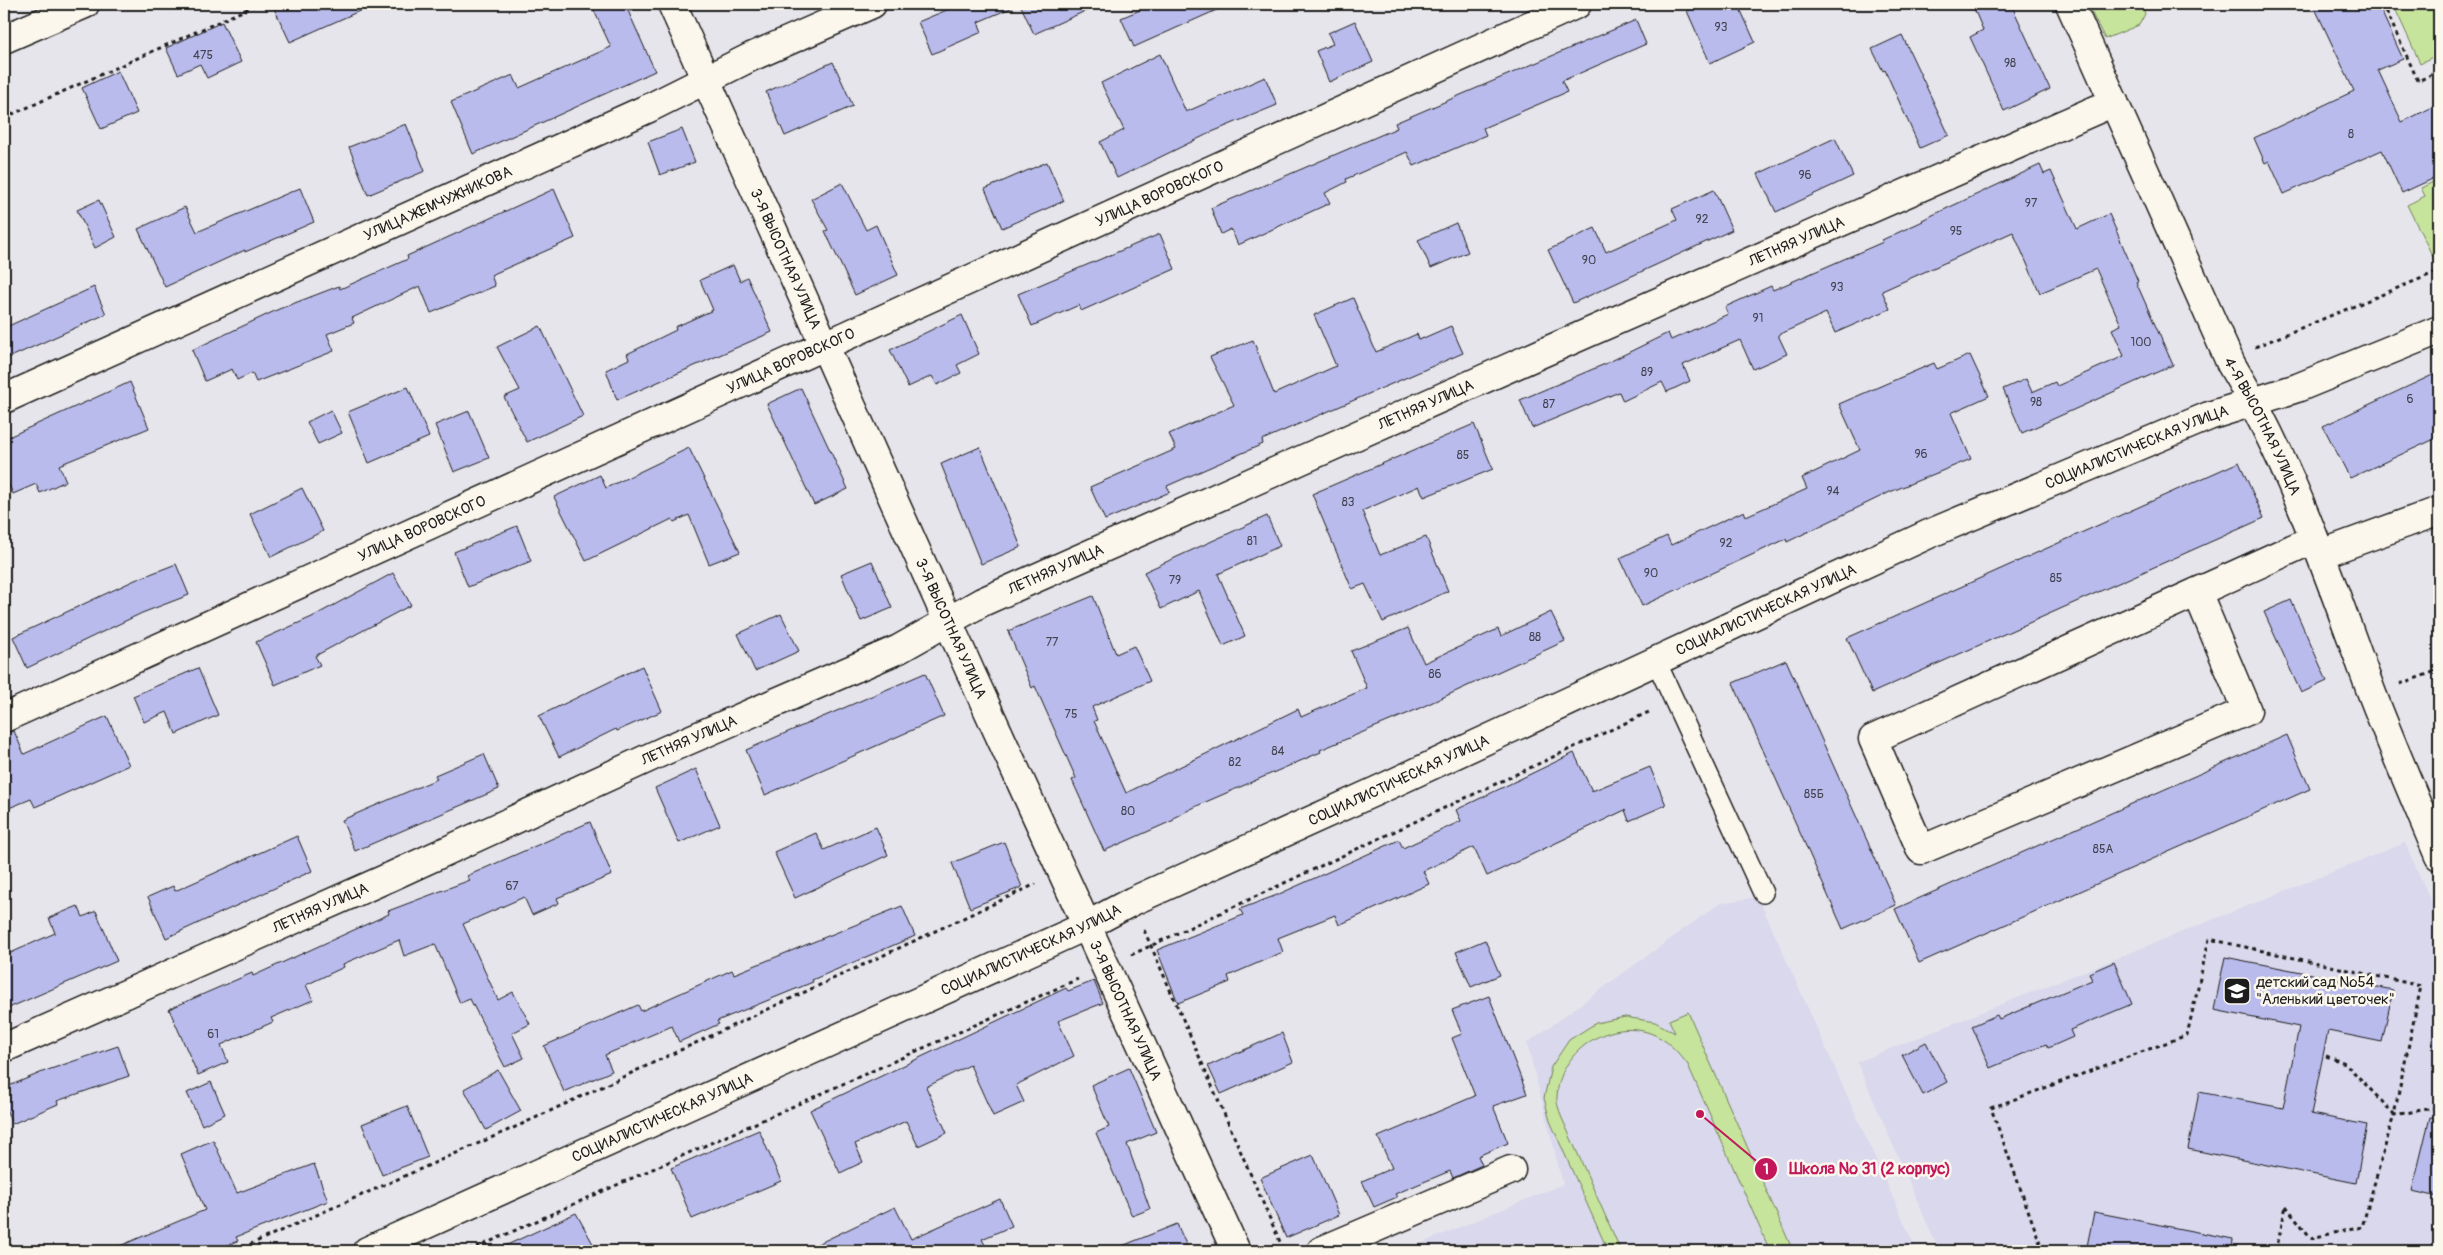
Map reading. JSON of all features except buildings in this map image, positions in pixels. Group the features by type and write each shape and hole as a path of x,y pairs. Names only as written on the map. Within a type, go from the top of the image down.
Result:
{"street":[{"path":"4,39 85,4"},
{"name":"3-Я ВЫСОТНАЯ УЛИЦА","path":"672,4 948,621 1236,1251"},
{"name":"УЛИЦА ЖЕМЧУЖНИКОВА","path":"4,399 631,116 751,57 872,4"},
{"name":"УЛИЦА ВОРОВСКОГО","path":"4,718 1577,4"},
{"name":"4-Я ВЫСОТНАЯ УЛИЦА","path":"2070,4 2228,358 2254,403 2318,547 2372,694 2439,856"},
{"name":"ЛЕТНЯЯ УЛИЦА","path":"4,1048 392,876 666,750 898,650 982,602 2114,102"},
{"name":"СОЦИАЛИСТИЧЕСКАЯ УЛИЦА","path":"367,1251 1088,925 1133,901 1931,533 2208,416 2297,388 2439,330"},
{"path":"2197,592 2247,711 1920,850 1872,739 2197,592 2318,547 2439,511"},
{"path":"1321,1251 1510,1170"}],"lane":[{"path":"1656,661 1763,893"}],"path":[{"path":"4,118 258,4"},
{"path":"2383,4 2418,81 2439,71"},
{"path":"2228,358 2439,271"},
{"path":"2372,694 2439,670"},
{"path":"469,1251 1150,946 1673,700"},
{"path":"235,1251 520,1125 1063,871"},
{"path":"1133,901 1150,946 1284,1251"},
{"path":"2043,1251 1991,1108 2188,1035 2209,939 2421,986 2394,1115 2362,1227 2311,1238 2286,1206 2276,1251"},
{"path":"2326,1056 2345,1063 2394,1115"},
{"path":"2394,1115 2439,1107"}],"shaded area":[{"name":"детский сад №54 \"Аленький цветочек\"","path":"2405,843 2439,919 2439,1251 1939,1251 1857,1062"},
{"path":"1758,897 1917,1251 1403,1251 1563,1184 1527,1043 1720,903"}],"green space":[{"path":"2087,4 2142,4 2145,14 2139,25 2105,39"},
{"path":"2393,4 2439,4 2439,54 2420,63"},
{"path":"2439,179 2439,269 2407,205 2425,196 2421,188"},
{"path":"1688,1012 1793,1251 1770,1251 1688,1065 1672,1046 1662,1039 1650,1033 1634,1030 1618,1030 1602,1035 1576,1053 1566,1066 1560,1081 1557,1100 1561,1116 1621,1251 1608,1251 1550,1121 1544,1098 1551,1067 1569,1040 1596,1023 1625,1017 1655,1022 1675,1033 1669,1020"}],"place":[{"name":"детский сад №54 \"Аленький цветочек\"","path":"2237,991"},
{"name":"Школа № 31 (2 корпус)","path":"1700,1114"}]}
